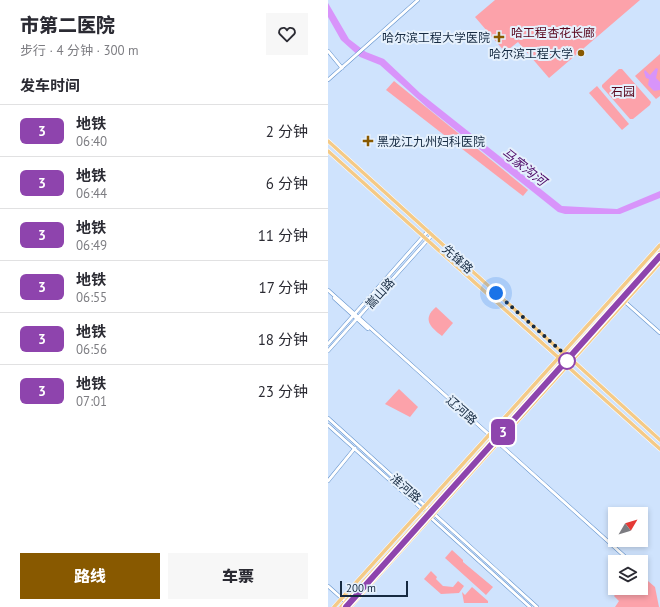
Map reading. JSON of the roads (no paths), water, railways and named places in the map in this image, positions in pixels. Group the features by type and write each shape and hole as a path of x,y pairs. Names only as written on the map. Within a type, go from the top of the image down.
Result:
{"main road":[{"path":"328,80 418,0"},
{"path":"328,50 342,68"},
{"name":"先锋路","path":"328,141 660,440"},
{"name":"先锋路","path":"328,151 660,449"},
{"name":"嵩山路","path":"328,344 428,231"},
{"name":"嵩山路","path":"328,351 432,235"},
{"path":"568,357 660,245"},
{"path":"341,607 349,606 427,513 568,357 660,252"},
{"path":"623,301 660,257"},
{"path":"334,607 341,598 430,510 563,362 660,263"},
{"name":"辽河路","path":"328,292 622,555"},
{"path":"623,301 660,332"},
{"name":"淮河路","path":"328,418 537,607"},
{"name":"淮河路","path":"328,425 530,607"},
{"path":"328,480 355,448"},
{"path":"328,586 349,606"}],"metro line":[{"name":"3","path":"346,607 660,256"}],"place":[{"name":"哈尔滨工程大学医院","path":"499,37"},
{"name":"哈尔滨工程大学","path":"581,53"},
{"name":"黑龙江九州妇科医院","path":"368,141"}],"park label":[{"name":"哈工程杏花长廊","path":"553,32"},
{"name":"石园","path":"623,91"}],"water label":[{"name":"马家沟河","path":"524,167"}]}
